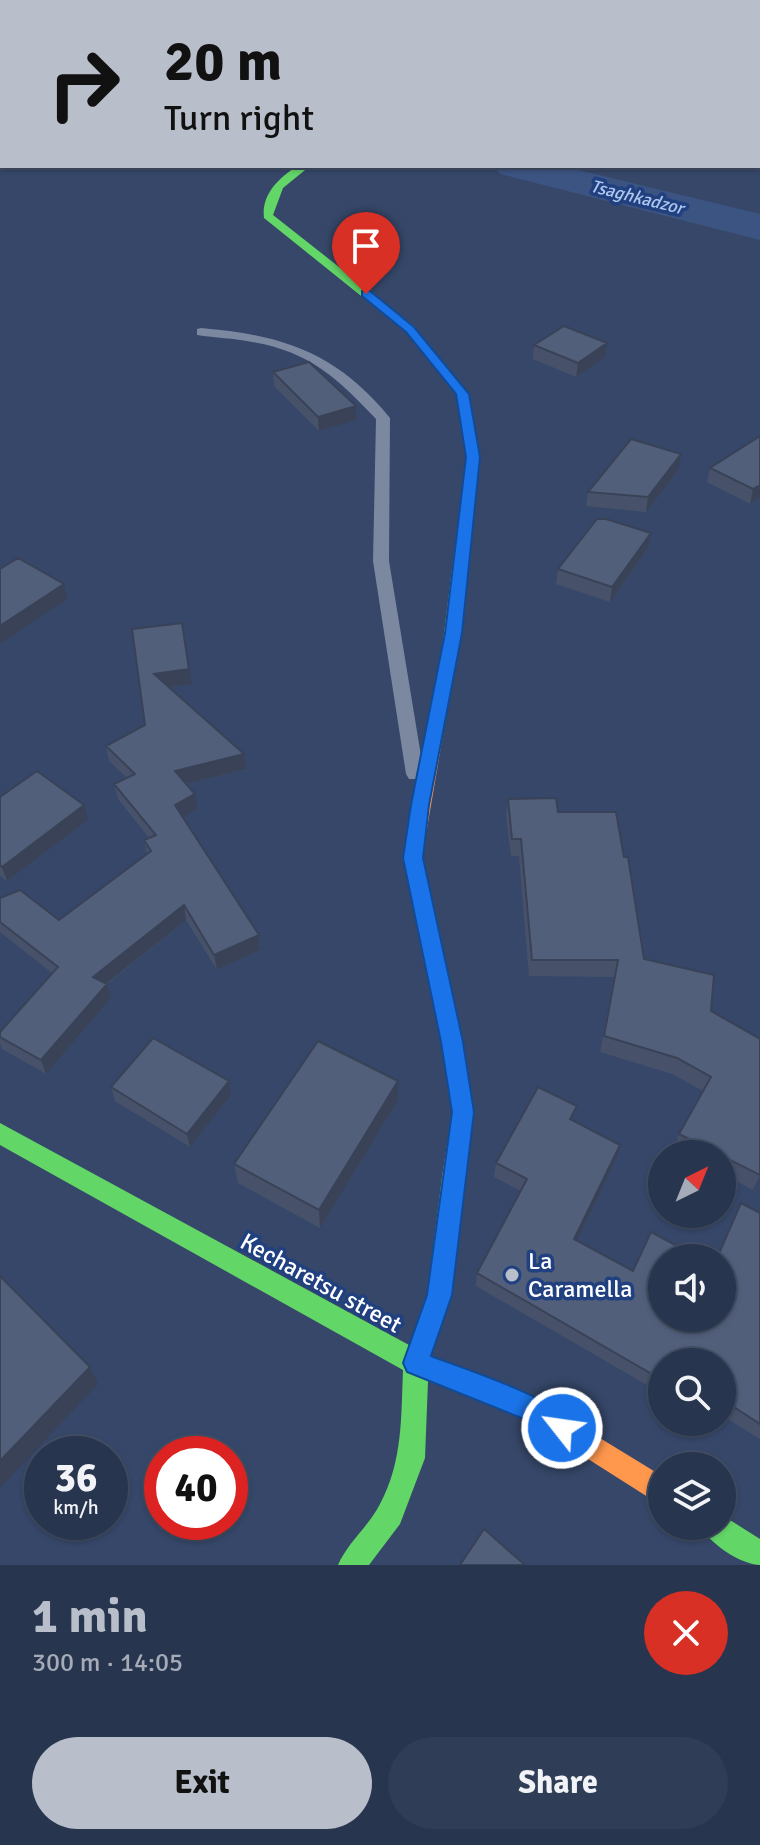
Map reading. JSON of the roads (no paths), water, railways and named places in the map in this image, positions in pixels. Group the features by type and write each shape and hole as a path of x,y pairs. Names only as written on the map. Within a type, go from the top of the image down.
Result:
{"street":[{"path":"301,168 284,177 268,198 268,216 410,329 462,394 473,457 453,633 413,858 452,1042 463,1112 439,1295 416,1363 412,1458 390,1514 352,1565"},
{"name":"Kecharetsu street","path":"0,1133 416,1363 538,1412 648,1483"},
{"path":"736,1540 760,1555"}],"lane":[{"path":"201,332 243,335 301,351 334,370 383,418 381,561 420,805"}],"waterway":[{"name":"Tsaghkadzor","path":"522,168 760,227"}],"place":[{"name":"La Caramella","path":"512,1275"}]}
